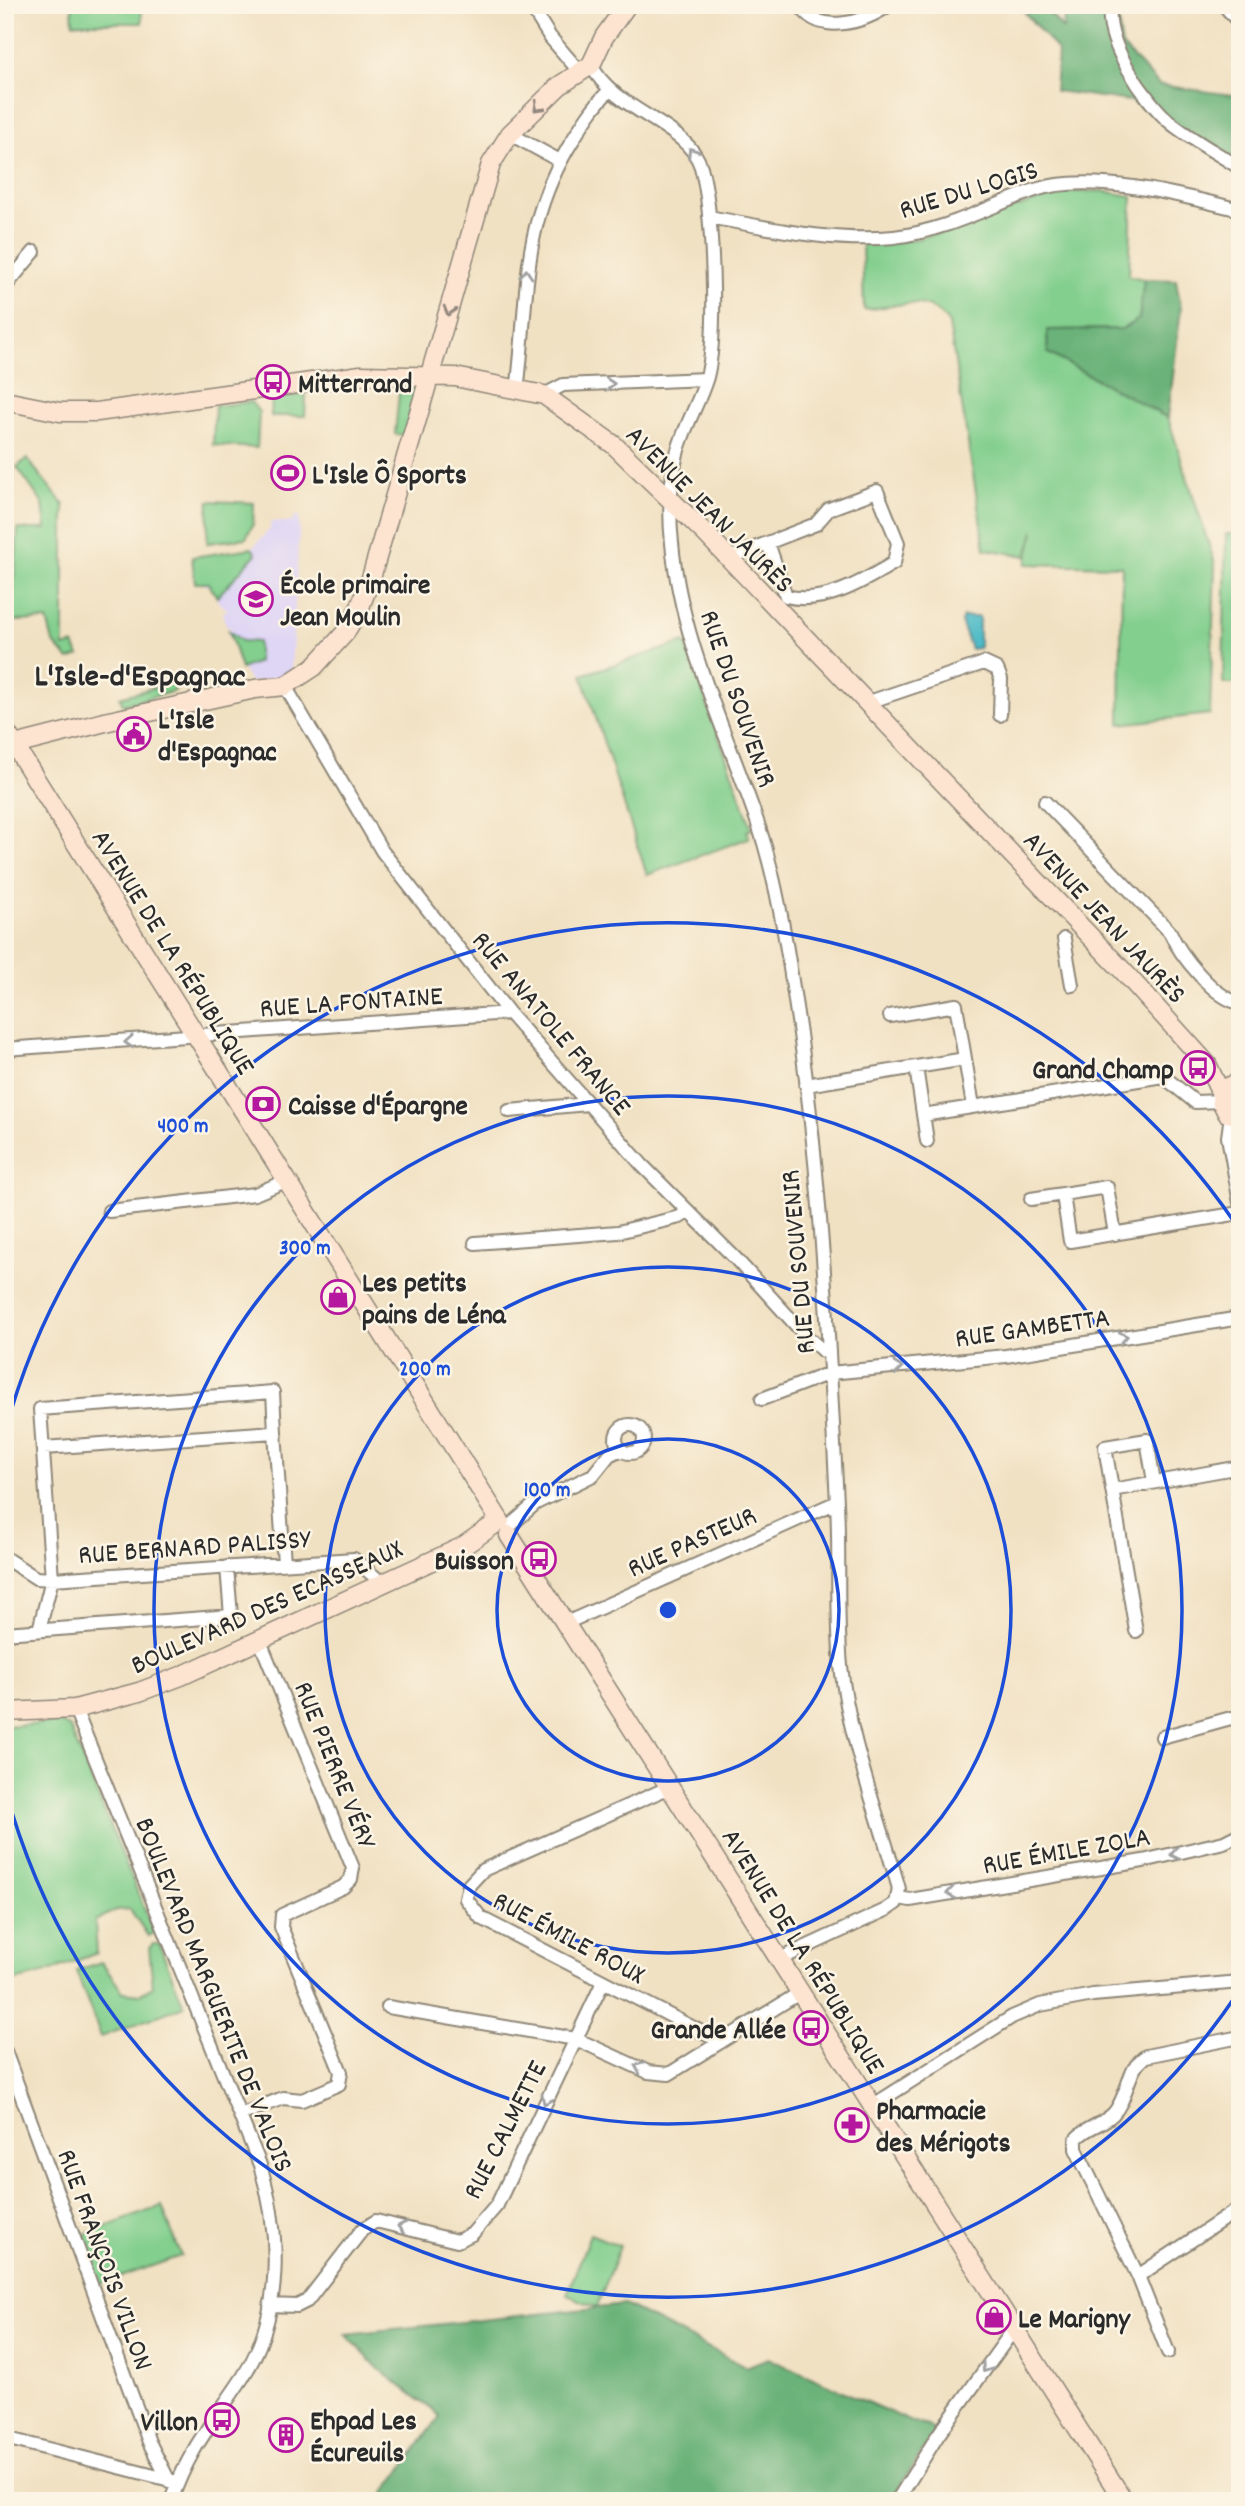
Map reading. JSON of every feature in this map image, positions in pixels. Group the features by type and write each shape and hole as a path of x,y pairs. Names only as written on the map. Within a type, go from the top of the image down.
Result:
{"main road":[{"path":"8,741 265,687 285,686 314,667 331,650 360,607 491,163 510,134 559,86 585,68 627,5"},
{"name":"AVENUE JEAN JAURÈS","path":"5,401 39,410 97,412 361,375 429,375 544,395 614,445 671,498 1208,1064 1238,1082"},
{"name":"AVENUE DE LA RÉPUBLIQUE","path":"8,741 288,1180 504,1529 1124,2501"},
{"name":"AVENUE JEAN JAURÈS","path":"1208,1064 1228,1107"},
{"path":"1228,1107 1230,1084 1238,1082"},
{"name":"BOULEVARD DES ECASSEAUX","path":"5,1712 75,1709 139,1692 260,1641 504,1529"}],"street":[{"path":"517,391 531,240 540,206 578,130 609,91 550,37 530,5"},
{"path":"800,5 813,20 831,25 874,14 888,5"},
{"path":"1111,5 1117,47 1128,70 1170,122 1240,168"},
{"path":"1224,5 1240,24"},
{"name":"RUE DU SOUVENIR","path":"609,91 679,137 694,151 700,164 709,217 711,353 706,379 676,456 671,498 672,550 677,582 704,679 760,832 794,999 806,1085 829,1352 837,1502 838,1622 848,1707 899,1898"},
{"path":"510,134 561,161"},
{"name":"RUE DU LOGIS","path":"709,217 842,238 895,237 963,220 1037,190 1082,185 1151,190 1240,210"},
{"path":"5,287 34,253"},
{"path":"544,395 563,385 706,379"},
{"path":"729,558 816,524 829,509 877,491 898,544 894,563 855,587 797,599 786,596 768,543"},
{"path":"866,703 984,663 997,669 1001,679 1000,715"},
{"name":"RUE ANATOLE FRANCE","path":"285,686 382,851 509,1013 687,1212 736,1259 806,1336 823,1351 829,1352"},
{"path":"1045,802 1170,932 1179,953 1228,1001 1240,1003"},
{"path":"1064,939 1072,985"},
{"path":"890,1016 956,1005 972,1106"},
{"name":"RUE LA FONTAINE","path":"5,1049 509,1013"},
{"path":"806,1085 965,1059"},
{"path":"916,1067 927,1140"},
{"path":"923,1115 1163,1076 1195,1102 1228,1107 1228,1137 1240,1203"},
{"path":"509,1111 588,1104"},
{"path":"109,1211 255,1194 288,1180"},
{"path":"1031,1199 1107,1187 1115,1234"},
{"path":"1063,1195 1070,1241 1240,1213"},
{"path":"475,1242 618,1232 680,1217 687,1212"},
{"name":"RUE GAMBETTA","path":"762,1399 830,1373 1006,1356 1240,1318"},
{"path":"39,1630 52,1579 40,1409 273,1392 285,1563"},
{"path":"43,1448 275,1432"},
{"path":"1136,1631 1105,1447 1147,1440 1154,1482"},
{"path":"504,1529 536,1503 593,1475 609,1455 621,1449"},
{"path":"1112,1490 1240,1467"},
{"name":"RUE PASTEUR","path":"566,1623 837,1502"},
{"name":"RUE BERNARD PALISSY","path":"5,1558 36,1578 52,1579 354,1559 382,1584"},
{"path":"5,1633 231,1616 227,1567"},
{"name":"RUE PIERRE VÉRY","path":"240,2115 283,2098 302,2100 339,2084 341,2072 281,1927 282,1915 343,1887 351,1880 352,1868 260,1641"},
{"name":"BOULEVARD MARGUERITE DE VALOIS","path":"75,1709 260,2165 274,2217 271,2305"},
{"path":"1163,1737 1231,1718 1240,1719"},
{"name":"RUE ÉMILE ROUX","path":"670,1787 483,1870 467,1892 469,1905 481,1918 721,2042"},
{"name":"RUE ÉMILE ZOLA","path":"899,1898 910,1900 1143,1861 1224,1842 1240,1834"},
{"path":"780,1959 886,1910 899,1898"},
{"path":"576,2039 603,1982"},
{"path":"872,2106 1029,2008 1093,1995 1240,1982"},
{"path":"388,2007 576,2039 648,2072 669,2074 801,1992"},
{"path":"1168,2352 1138,2276 1076,2149 1076,2139 1082,2131 1112,2114 1137,2062 1146,2056 1240,2037"},
{"name":"RUE CALMETTE","path":"271,2305 298,2306 307,2301 362,2230 376,2221 457,2242 472,2234 498,2205 576,2039"},
{"name":"RUE FRANÇOIS VILLON","path":"5,2051 149,2442 173,2481"},
{"path":"1138,2276 1240,2208"},
{"path":"171,2501 173,2481 253,2358 271,2305"},
{"path":"897,2501 1014,2329"},
{"path":"5,2438 173,2481"}],"shaded area":[{"name":"École primaire Jean Moulin","path":"294,516 299,516 299,534 291,673 251,683 240,666 228,633 231,626 227,627 222,613 228,610 218,602 212,586 195,583 192,557 252,548 270,529 271,522 293,522"}],"green space":[{"path":"72,5 141,5 142,23 73,23"},
{"path":"1043,5 1063,29 1065,5 1116,5 1122,46 1159,85 1240,96 1240,164 1130,101 1055,91 1058,51 1025,13"},
{"path":"1102,191 1132,196 1129,276 1144,279 1139,319 1122,329 1047,330 1048,353 1168,418 1215,564 1210,714 1120,724 1122,566 1026,564 1034,531 1027,556 985,549 949,324 940,314 921,304 900,304 864,310 862,243 917,239 1065,192"},
{"path":"1144,279 1176,280 1181,308 1168,418 1048,353 1047,330 1122,329 1139,319"},
{"path":"400,383 410,383 416,390 404,435 395,434"},
{"path":"306,394 305,416 271,416 272,399"},
{"path":"251,402 259,412 257,448 213,445 215,406"},
{"path":"27,459 64,505 64,647 74,644 79,656 69,660 53,642 47,620 11,621 18,529 46,529 43,504 17,467"},
{"path":"209,501 254,503 253,524 246,538 207,543"},
{"path":"1226,534 1240,534 1240,684 1223,684"},
{"path":"252,548 256,554 217,597 208,583 195,583 192,557"},
{"path":"229,631 242,641 258,642 258,662 241,669"},
{"path":"685,642 752,829 747,831 749,838 647,875 582,675"},
{"path":"172,683 175,691 123,705 120,697"},
{"path":"61,1723 70,1728 154,1932 148,1936 130,1909 116,1910 95,1921 97,1953 39,1975 5,1983 5,1726"},
{"path":"153,1944 159,1944 184,2006 101,2037 76,1971 101,1962 123,1992 140,1994 153,1986 149,1948"},
{"path":"162,2206 181,2256 98,2285 80,2236"},
{"path":"590,2234 620,2246 597,2307 567,2295"},
{"path":"625,2305 746,2367 768,2358 912,2422 928,2426 935,2433 890,2501 379,2501 440,2416 380,2370 345,2334"}],"water":[{"path":"963,617 979,617 979,648 971,649 961,622"}],"place":[{"name":"Mitterrand","path":"273,382"},
{"name":"L'Isle Ô Sports","path":"288,473"},
{"name":"École primaire Jean Moulin","path":"256,599"},
{"name":"L'Isle d'Espagnac","path":"134,734"},
{"name":"Grand Champ","path":"1198,1068"},
{"name":"Caisse d'Épargne","path":"263,1104"},
{"name":"Les petits pains de Léna","path":"338,1297"},
{"name":"Buisson","path":"539,1559"},
{"name":"Grande Allée","path":"811,2028"},
{"name":"Pharmacie des Mérigots","path":"852,2125"},
{"name":"Le Marigny","path":"994,2317"},
{"name":"Villon","path":"222,2420"},
{"name":"Ehpad Les Écureuils","path":"286,2435"}],"district":[{"name":"L'Isle-d'Espagnac","path":"140,674"}]}
